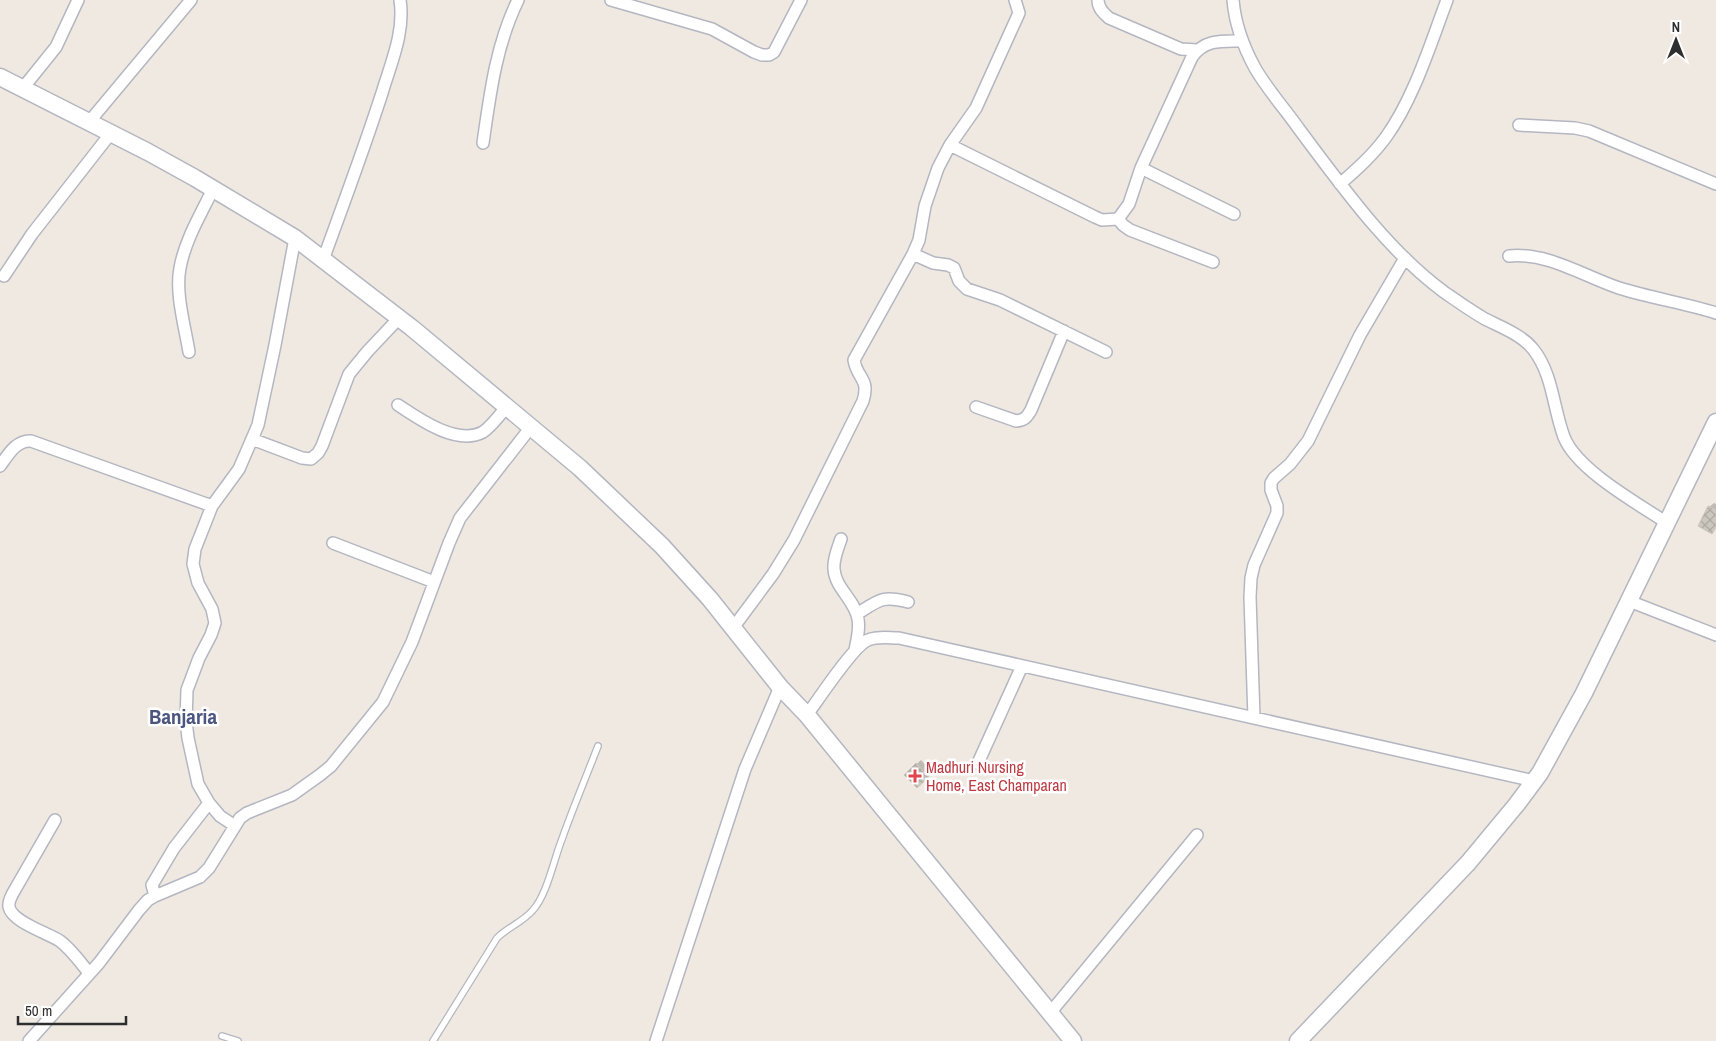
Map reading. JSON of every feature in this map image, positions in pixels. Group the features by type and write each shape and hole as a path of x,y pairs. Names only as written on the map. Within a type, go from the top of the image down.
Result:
{"street":[{"path":"23,88 56,47 78,0"},
{"path":"89,122 191,0"},
{"path":"323,260 362,155 400,35 402,12 400,0"},
{"path":"482,143 492,79 502,39 518,0"},
{"path":"611,0 712,29 754,52 769,55 774,52 801,0"},
{"path":"733,628 773,574 794,540 863,401 866,392 865,384 855,367 854,360 913,254 919,240 925,206 933,180 950,145 976,108 1019,13 1015,0"},
{"path":"1098,0 1098,5 1102,12 1109,18 1180,49 1197,50"},
{"path":"1233,0 1235,18 1242,41 1255,69 1340,184 1405,258 1444,292 1516,335 1532,347 1545,367 1564,437 1572,452 1588,470 1667,523"},
{"path":"1340,184 1362,165 1395,124 1413,87 1447,0"},
{"path":"950,145 1095,217 1108,220 1118,219 1129,204 1141,168 1192,57 1204,44 1214,41 1242,41"},
{"path":"0,77 110,133 212,189 295,238 399,318 580,468 662,546 710,599 780,687 807,715 1073,1041"},
{"path":"1519,125 1575,128 1589,131 1716,184"},
{"path":"4,276 32,234 110,133"},
{"path":"1141,168 1234,214"},
{"path":"189,352 179,287 180,268 186,248 212,189"},
{"path":"1118,219 1130,230 1213,262"},
{"path":"235,826 220,816 209,804 198,784 188,738 186,721 187,690 215,623 212,609 198,583 193,564 195,549 212,506 239,469 258,425 295,238"},
{"path":"913,254 933,263 948,265 954,268 958,281 968,289 1000,300 1106,352"},
{"path":"1509,256 1533,256 1619,288 1716,313"},
{"path":"1254,718 1251,578 1254,565 1277,512 1271,483 1297,456 1308,441 1360,335 1405,258"},
{"path":"252,439 302,458 311,459 322,446 350,374 367,352 399,318"},
{"path":"976,407 1016,421 1022,421 1026,418 1064,331"},
{"path":"398,405 436,428 461,436 472,436 488,428 507,407"},
{"path":"1298,1041 1462,869 1518,804 1534,781 1556,745 1584,692 1716,422"},
{"path":"29,1041 99,962 139,910 156,896 200,877 209,868 240,818 247,813 292,795 314,780 331,766 363,729 384,702 412,642 448,543 460,518 531,428"},
{"path":"0,466 17,445 25,441 31,441 212,506"},
{"path":"842,539 835,558 834,570 837,580 852,602 859,619 855,650"},
{"path":"333,542 434,582"},
{"path":"857,614 879,600 888,598 908,602"},
{"path":"1628,601 1716,635"},
{"path":"807,715 855,650 866,641 878,638 899,638 1534,781"},
{"path":"978,763 1022,666"},
{"path":"656,1041 745,769 780,687"},
{"path":"156,896 152,885 174,848 209,804"},
{"path":"55,820 4,907 19,919 60,941 89,972"},
{"path":"1050,1013 1197,835"}],"lane":[{"path":"433,1041 497,938 504,931 524,919 534,910 540,900 598,746"},
{"path":"222,1036 238,1041"}],"building":[{"path":"1708,506 1716,510 1716,527 1712,534 1698,526"},
{"path":"916,763 929,777 917,788 904,775"}],"place":[{"name":"Madhuri Nursing Home, East Champaran","path":"915,776"}],"district":[{"name":"Banjaria","path":"183,717"}]}
